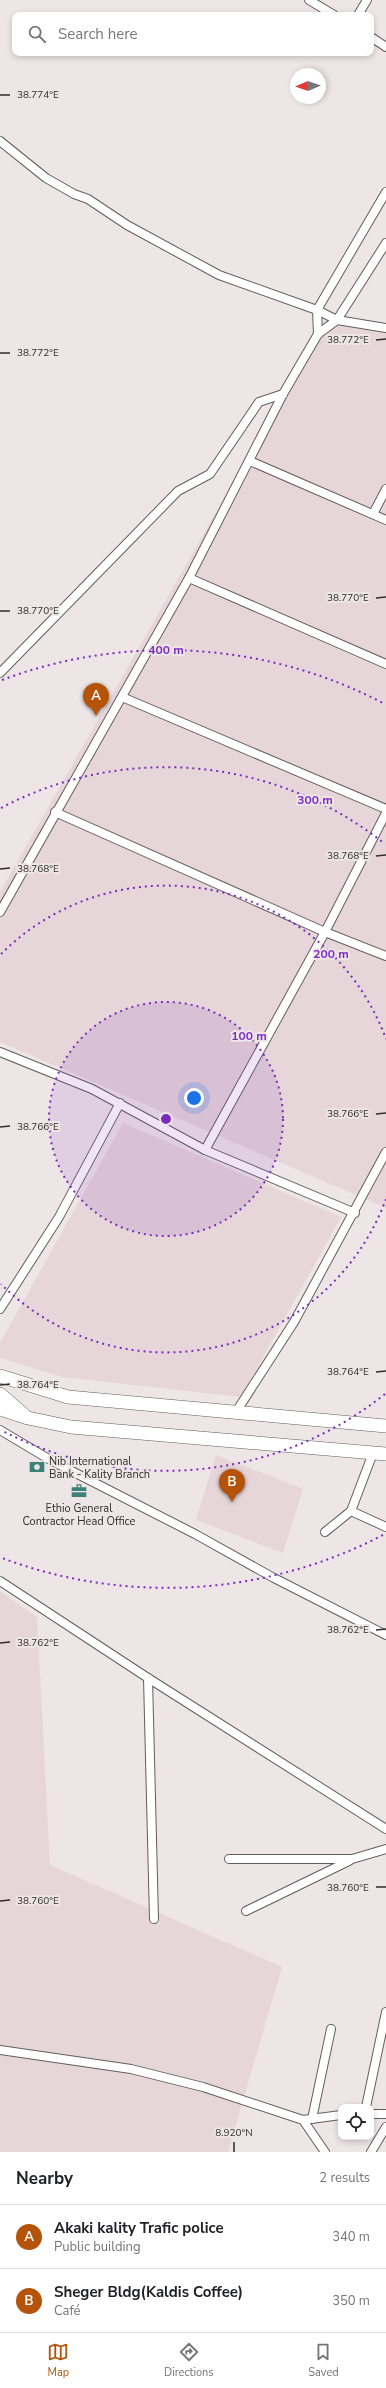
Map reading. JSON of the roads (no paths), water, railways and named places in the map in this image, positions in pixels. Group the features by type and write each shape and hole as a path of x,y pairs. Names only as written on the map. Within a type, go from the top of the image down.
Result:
{"main road":[{"path":"0,1376 68,1396 386,1426"},
{"path":"0,1394 28,1418"},
{"path":"0,1409 28,1418 71,1427 386,1454"}],"street":[{"path":"309,0 329,12"},
{"path":"360,12 367,0"},
{"path":"374,39 386,47"},
{"path":"0,141 46,178 74,194 88,199 127,225 219,275 317,310 337,320 386,328"},
{"path":"318,334 317,310 386,192"},
{"path":"0,912 55,812 190,578 283,394 318,334 337,320 386,243"},
{"path":"0,673 178,491 210,474 259,402 283,394"},
{"path":"250,461 386,520"},
{"path":"373,514 386,489"},
{"path":"190,578 386,664"},
{"path":"122,697 386,808"},
{"path":"55,812 325,932 386,956"},
{"path":"204,1150 325,932 386,813"},
{"path":"0,1052 92,1089 204,1150 355,1213"},
{"path":"0,1309 59,1216 120,1103"},
{"path":"236,1412 294,1322 355,1213 386,1152"},
{"path":"0,1430 52,1461 195,1534 274,1578 386,1635"},
{"path":"325,1532 351,1511 373,1453"},
{"path":"351,1511 386,1527"},
{"path":"0,1581 148,1678 386,1828"},
{"path":"148,1678 154,1919"},
{"path":"246,1911 352,1859 386,1849"},
{"path":"229,1859 352,1859"},
{"path":"367,2104 386,2012"},
{"path":"312,2119 331,2029"},
{"path":"0,2050 131,2070 203,2087 303,2120 338,2115"},
{"path":"374,2114 386,2114"},
{"path":"303,2120 325,2152"},
{"path":"371,2152 386,2127"}],"place":[{"name":"Akaki kality Trafic police","path":"96,716"},
{"name":"Nib International Bank - Kality Branch","path":"37,1467"},
{"name":"Ethio General Contractor Head Office","path":"79,1491"},
{"name":"Sheger Bldg(Kaldis Coffee)","path":"232,1502"}]}
